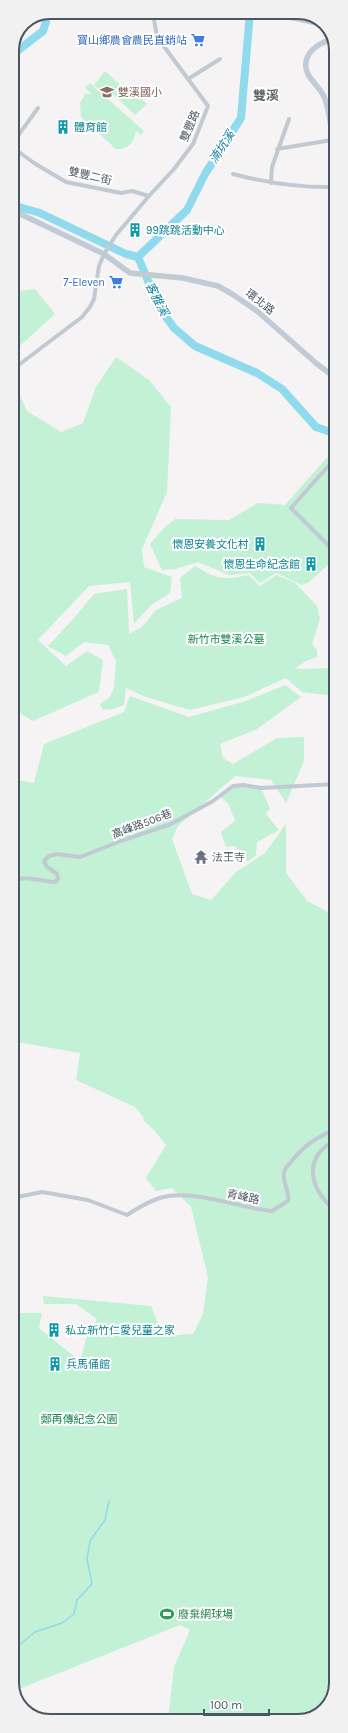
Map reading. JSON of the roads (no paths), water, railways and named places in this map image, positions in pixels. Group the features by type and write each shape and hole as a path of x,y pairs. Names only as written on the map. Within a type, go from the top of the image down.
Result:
{"street":[{"name":"雙豐路","path":"104,254 116,235 174,169 193,144 208,106 157,37 154,19"},
{"path":"299,19 311,22"},
{"path":"328,41 318,45 311,51 307,57 306,66 307,72 325,98 329,122"},
{"path":"188,78 220,59"},
{"name":"雙豐二街","path":"19,136 38,108"},
{"path":"271,183 272,167 288,119"},
{"path":"277,150 329,141"},
{"name":"雙豐二街","path":"19,151 34,163 66,182 121,193 132,191 149,196"},
{"path":"233,174 271,183 300,187 329,188"},
{"path":"19,213 104,254 99,266 94,299 82,317 19,365"},
{"name":"環北路","path":"104,254 130,273 183,278 218,286 257,311 329,373"},
{"path":"329,465 291,508 329,548"},
{"name":"高峰路506巷","path":"19,879 34,878 46,882 55,882 58,879 57,874 47,867 44,861 49,856 57,854 80,857 121,840 171,824 213,801 233,786 244,785 261,788 329,784"},
{"name":"青峰路","path":"19,1197 42,1192 88,1200 127,1215 157,1198 173,1195 189,1196 272,1211 288,1201 289,1196 284,1184 284,1173 286,1169 301,1149 329,1132"},
{"path":"329,1146 319,1154 313,1163 312,1171 318,1190 329,1205"}],"waterway":[{"name":"湳坑溪","path":"138,257 187,210 205,174 241,118 249,19"},
{"name":"客雅溪","path":"19,50 43,31 45,20"},
{"name":"客雅溪","path":"19,207 40,213 126,254 138,257 159,307 174,328 195,346 257,373 282,389 316,427 329,432"},
{"path":"19,1645 35,1632 62,1623 74,1614 77,1600 92,1584 87,1559 90,1541 105,1520 109,1501"}],"place":[{"name":"寶山鄉農會農民直銷站","path":"198,40"},
{"name":"雙溪國小","path":"107,92"},
{"name":"體育館","path":"63,127"},
{"name":"99跳跳活動中心","path":"135,230"},
{"name":"7-Eleven","path":"116,282"},
{"name":"懷恩安養文化村","path":"260,544"},
{"name":"懷恩生命紀念館","path":"311,564"},
{"name":"法王寺","path":"201,857"},
{"name":"私立新竹仁愛兒童之家","path":"54,1330"},
{"name":"兵馬俑館","path":"55,1364"},
{"name":"廢棄網球場","path":"167,1614"}],"district":[{"name":"雙溪","path":"266,95"}],"park label":[{"name":"新竹市雙溪公墓","path":"226,639"},
{"name":"鄭再傳紀念公園","path":"79,1419"}]}
